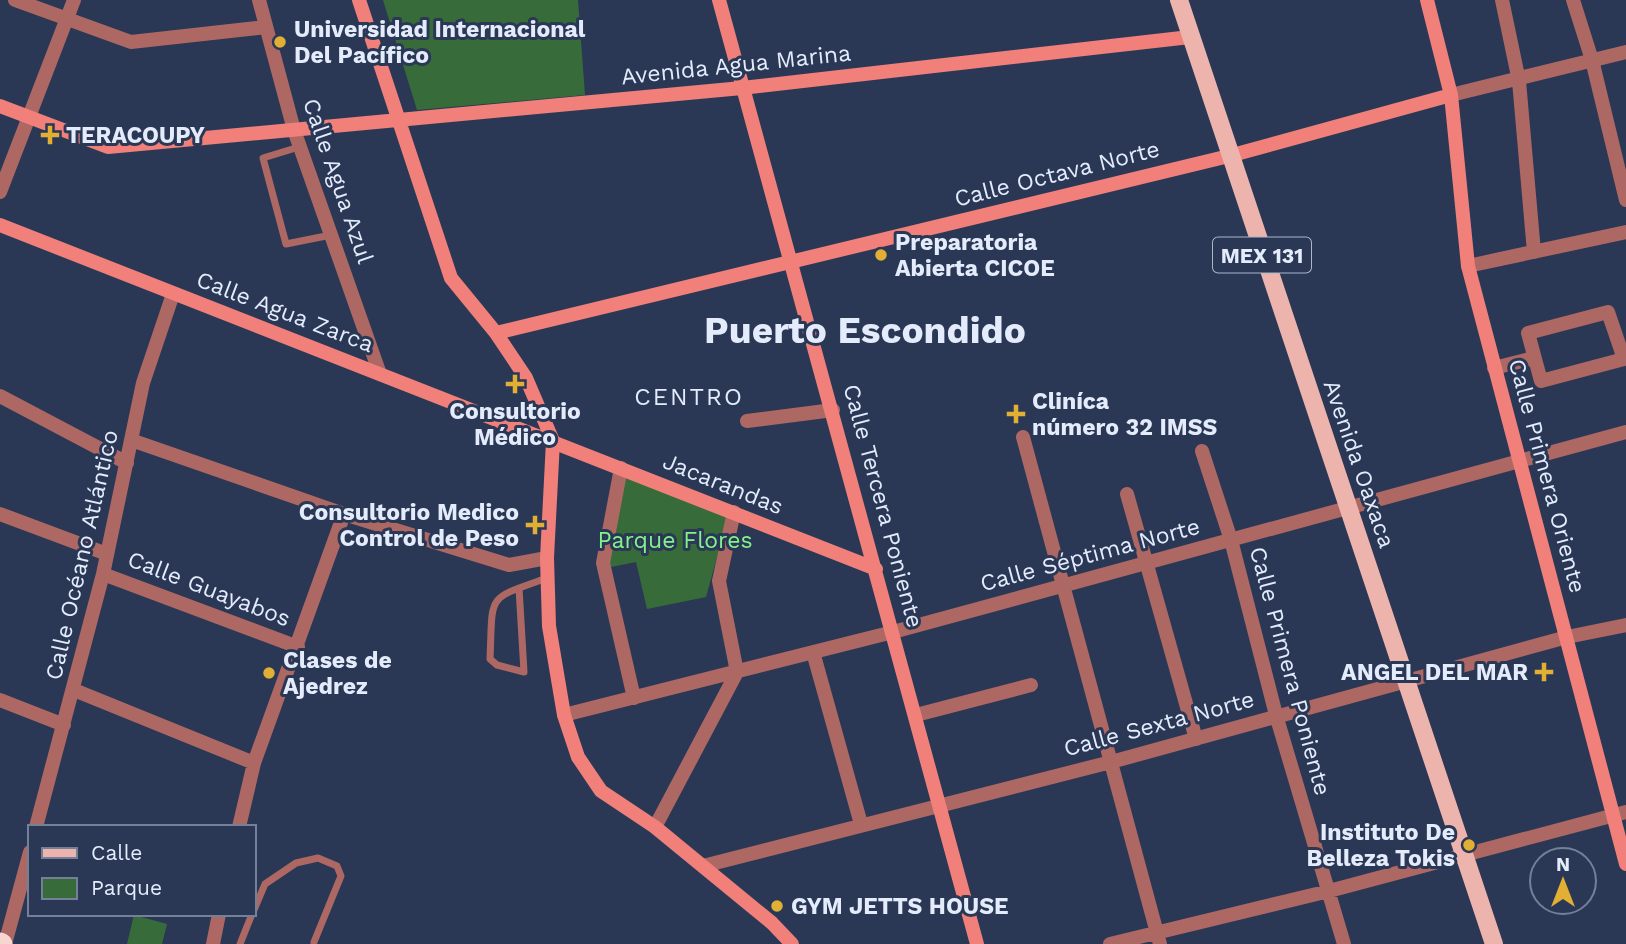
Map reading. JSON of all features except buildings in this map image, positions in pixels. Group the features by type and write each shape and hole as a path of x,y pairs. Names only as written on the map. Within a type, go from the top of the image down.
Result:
{"main road":[{"name":"Avenida Oaxaca","path":"1179,0 1494,944"}],"street":[{"path":"15,0 131,42 266,27"},
{"path":"0,192 75,0"},
{"name":"Calle Agua Azul","path":"258,0 294,130 380,374"},
{"path":"359,0 451,278 496,333 526,379 553,441 547,558 549,626 564,715 578,757 601,791 655,827 772,923 792,944"},
{"name":"Calle Tercera Poniente","path":"719,0 977,944"},
{"path":"1427,0 1451,95"},
{"path":"1502,0 1519,81 1534,252"},
{"path":"1573,0 1592,60 1626,200"},
{"name":"Avenida Agua Marina","path":"0,106 108,147 742,88 1190,37"},
{"name":"Calle Octava Norte","path":"496,333 1229,156 1451,95 1519,81 1626,52"},
{"name":"Calle Primera Oriente","path":"1451,95 1468,266 1567,638 1619,814 1626,864"},
{"name":"Calle Agua Zarca","path":"0,225 553,441"},
{"path":"1468,266 1626,232"},
{"name":"Calle Océano Atlántico","path":"37,825 103,574 144,383 173,294"},
{"path":"1608,312 1624,359 1541,381 1534,358 1528,333 1608,312"},
{"path":"1494,368 1534,358"},
{"path":"0,396 127,463"},
{"path":"747,421 833,410"},
{"name":"Calle Séptima Norte","path":"564,715 893,632 1626,432"},
{"path":"1023,437 1159,938"},
{"path":"131,440 344,514 509,565 547,558"},
{"name":"Jacarandas","path":"553,441 876,569"},
{"name":"Calle Primera Poniente","path":"1202,451 1231,540 1276,715 1344,944"},
{"path":"621,468 603,563 634,698"},
{"path":"1127,494 1196,739"},
{"path":"655,827 737,672 719,581 734,512"},
{"name":"Calle Guayabos","path":"0,514 107,554"},
{"path":"239,825 254,763 344,514"},
{"name":"Calle Guayabos","path":"103,574 298,647"},
{"name":"Calle Sexta Norte","path":"703,866 1111,762 1276,715 1567,638 1626,625"},
{"path":"813,652 861,824"},
{"path":"916,715 1031,685"},
{"path":"74,690 254,763"},
{"path":"0,701 64,725"},
{"path":"1110,944 1159,938 1619,814"},
{"path":"2,944 28,859"},
{"path":"213,944 219,916"}],"lane":[{"path":"300,146 263,158 286,244 331,235"},
{"path":"519,588 524,672 497,665 490,659 492,606 499,595 547,578"},
{"path":"256,905 265,884 296,863 318,858 337,866 341,876 314,942"},
{"path":"240,944 251,916"}],"green space":[{"path":"383,0 578,0 585,95 417,110"},
{"name":"Parque Flores","path":"624,474 729,514 706,597 647,609 636,562 606,568"},
{"path":"134,916 167,924 162,944 127,944"}],"place":[{"name":"Universidad Internacional Del Pacífico","path":"280,42"},
{"name":"TERACOUPY","path":"50,135"},
{"name":"Preparatoria Abierta CICOE","path":"881,255"},
{"name":"Consultorio Médico","path":"515,384"},
{"name":"Cliníca número 32 IMSS","path":"1016,414"},
{"name":"Consultorio Medico Control de Peso","path":"535,525"},
{"name":"ANGEL DEL MAR","path":"1544,672"},
{"name":"Clases de Ajedrez","path":"269,673"},
{"name":"Instituto De Belleza Tokis","path":"1469,845"},
{"name":"GYM JETTS HOUSE","path":"777,906"}],"district":[{"name":"Puerto Escondido","path":"865,330"},
{"name":"CENTRO","path":"689,397"}]}
